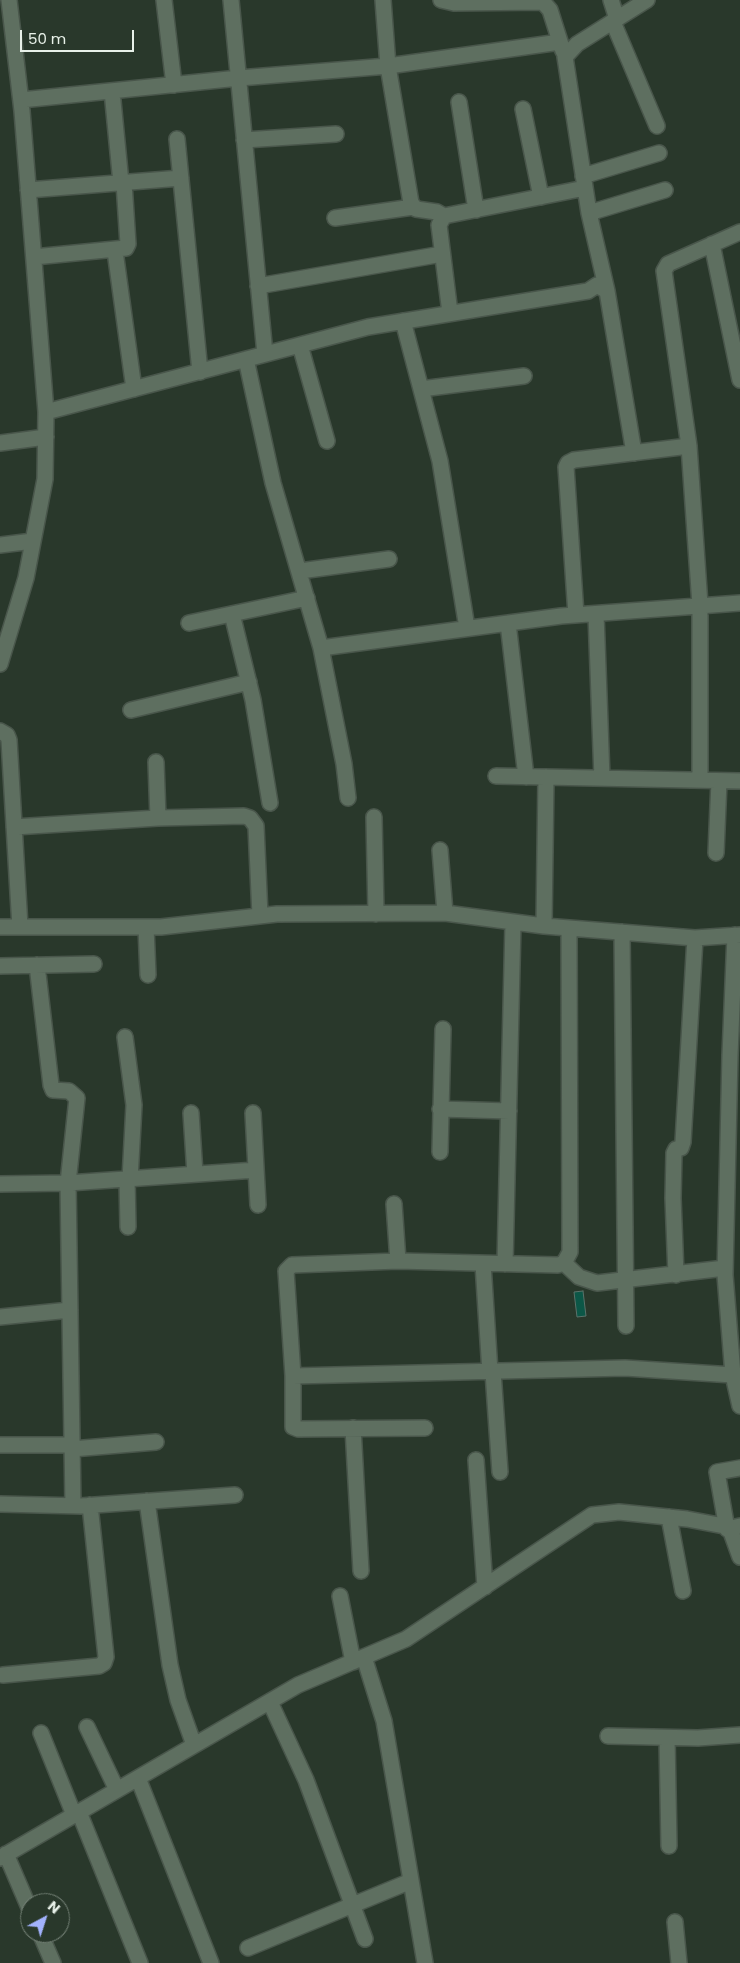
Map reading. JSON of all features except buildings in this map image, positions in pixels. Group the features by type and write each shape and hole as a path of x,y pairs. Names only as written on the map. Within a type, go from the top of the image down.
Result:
{"street":[{"path":"0,664 26,578 45,479 46,437 46,412 21,100 9,0"},
{"path":"164,0 174,85"},
{"path":"231,0 264,354"},
{"path":"383,0 388,66 413,207"},
{"path":"611,0 615,20 658,126"},
{"path":"565,58 577,44 647,0"},
{"path":"448,2 546,2 565,58 589,213 607,291 634,453"},
{"path":"21,100 239,78 388,66 560,42"},
{"path":"34,257 114,251 126,248 128,244 112,91"},
{"path":"459,102 476,210"},
{"path":"523,109 541,197"},
{"path":"244,140 336,134"},
{"path":"177,138 200,372"},
{"path":"336,218 413,207 437,212 444,216 541,197 659,153"},
{"path":"28,190 181,178"},
{"path":"589,213 665,190"},
{"path":"444,216 439,225 450,313"},
{"path":"700,780 700,605 689,446 664,271 668,264 740,232"},
{"path":"712,244 740,380"},
{"path":"114,251 134,389"},
{"path":"258,286 442,254"},
{"path":"46,412 264,354 403,321 588,292 597,285 607,291"},
{"path":"403,321 443,476 467,628"},
{"path":"300,345 327,441"},
{"path":"246,359 273,483 321,648 344,764 348,798"},
{"path":"421,389 524,376"},
{"path":"0,443 46,437"},
{"path":"576,615 566,467 574,460 689,446"},
{"path":"0,545 33,541"},
{"path":"300,571 389,559"},
{"path":"189,623 307,598"},
{"path":"321,648 576,615 740,603"},
{"path":"232,614 249,682 270,803"},
{"path":"596,614 602,778"},
{"path":"508,623 526,777"},
{"path":"131,710 249,682"},
{"path":"0,731 7,735 9,740 9,832 20,927"},
{"path":"156,762 158,818"},
{"path":"496,776 740,781"},
{"path":"544,926 546,777"},
{"path":"716,852 719,781"},
{"path":"9,832 158,818 244,816 254,821 256,826 260,916"},
{"path":"374,817 376,914"},
{"path":"440,850 445,913"},
{"path":"0,926 146,927 260,916 445,913 513,923 695,938 738,935 730,1055 733,1236 725,1268 733,1375 739,1396"},
{"path":"504,1264 513,923"},
{"path":"146,927 148,975"},
{"path":"425,1428 294,1428 291,1400 293,1376 286,1271 288,1267 398,1261 558,1265 564,1263 570,1252 569,928"},
{"path":"622,932 624,1281 626,1326"},
{"path":"676,1274 673,1198 674,1153 676,1149 681,1148 683,1142 695,938"},
{"path":"0,966 94,964"},
{"path":"36,965 51,1085 53,1090 69,1091 77,1098 68,1183 73,1506"},
{"path":"440,1152 443,1029"},
{"path":"125,1037 134,1105 128,1179 128,1227"},
{"path":"440,1109 509,1111"},
{"path":"191,1113 195,1174"},
{"path":"253,1113 258,1205"},
{"path":"0,1184 68,1183 256,1170"},
{"path":"394,1204 398,1261"},
{"path":"564,1263 587,1281 597,1283 725,1268"},
{"path":"483,1264 500,1472"},
{"path":"0,1317 70,1310"},
{"path":"293,1376 625,1368 733,1375"},
{"path":"353,1428 361,1572"},
{"path":"0,1445 72,1447 156,1442"},
{"path":"476,1460 485,1586"},
{"path":"740,1468 717,1472 733,1527 731,1532 737,1544 740,1557"},
{"path":"0,1504 73,1506 235,1496"},
{"path":"147,1501 170,1665 178,1700 194,1745"},
{"path":"3,1675 99,1666 104,1663 106,1657 90,1505"},
{"path":"22,1893 3,1856 298,1686 406,1639 592,1515 619,1512 687,1519 733,1527"},
{"path":"669,1517 684,1591"},
{"path":"340,1596 359,1659 384,1721 425,1963"},
{"path":"270,1702 306,1780 365,1939"},
{"path":"87,1727 117,1790"},
{"path":"41,1733 140,1963"},
{"path":"608,1736 714,1738 740,1735"},
{"path":"667,1738 669,1846"},
{"path":"138,1778 211,1963"},
{"path":"248,1948 411,1881"},
{"path":"676,1922 679,1963"},
{"path":"44,1943 53,1963"}]}
